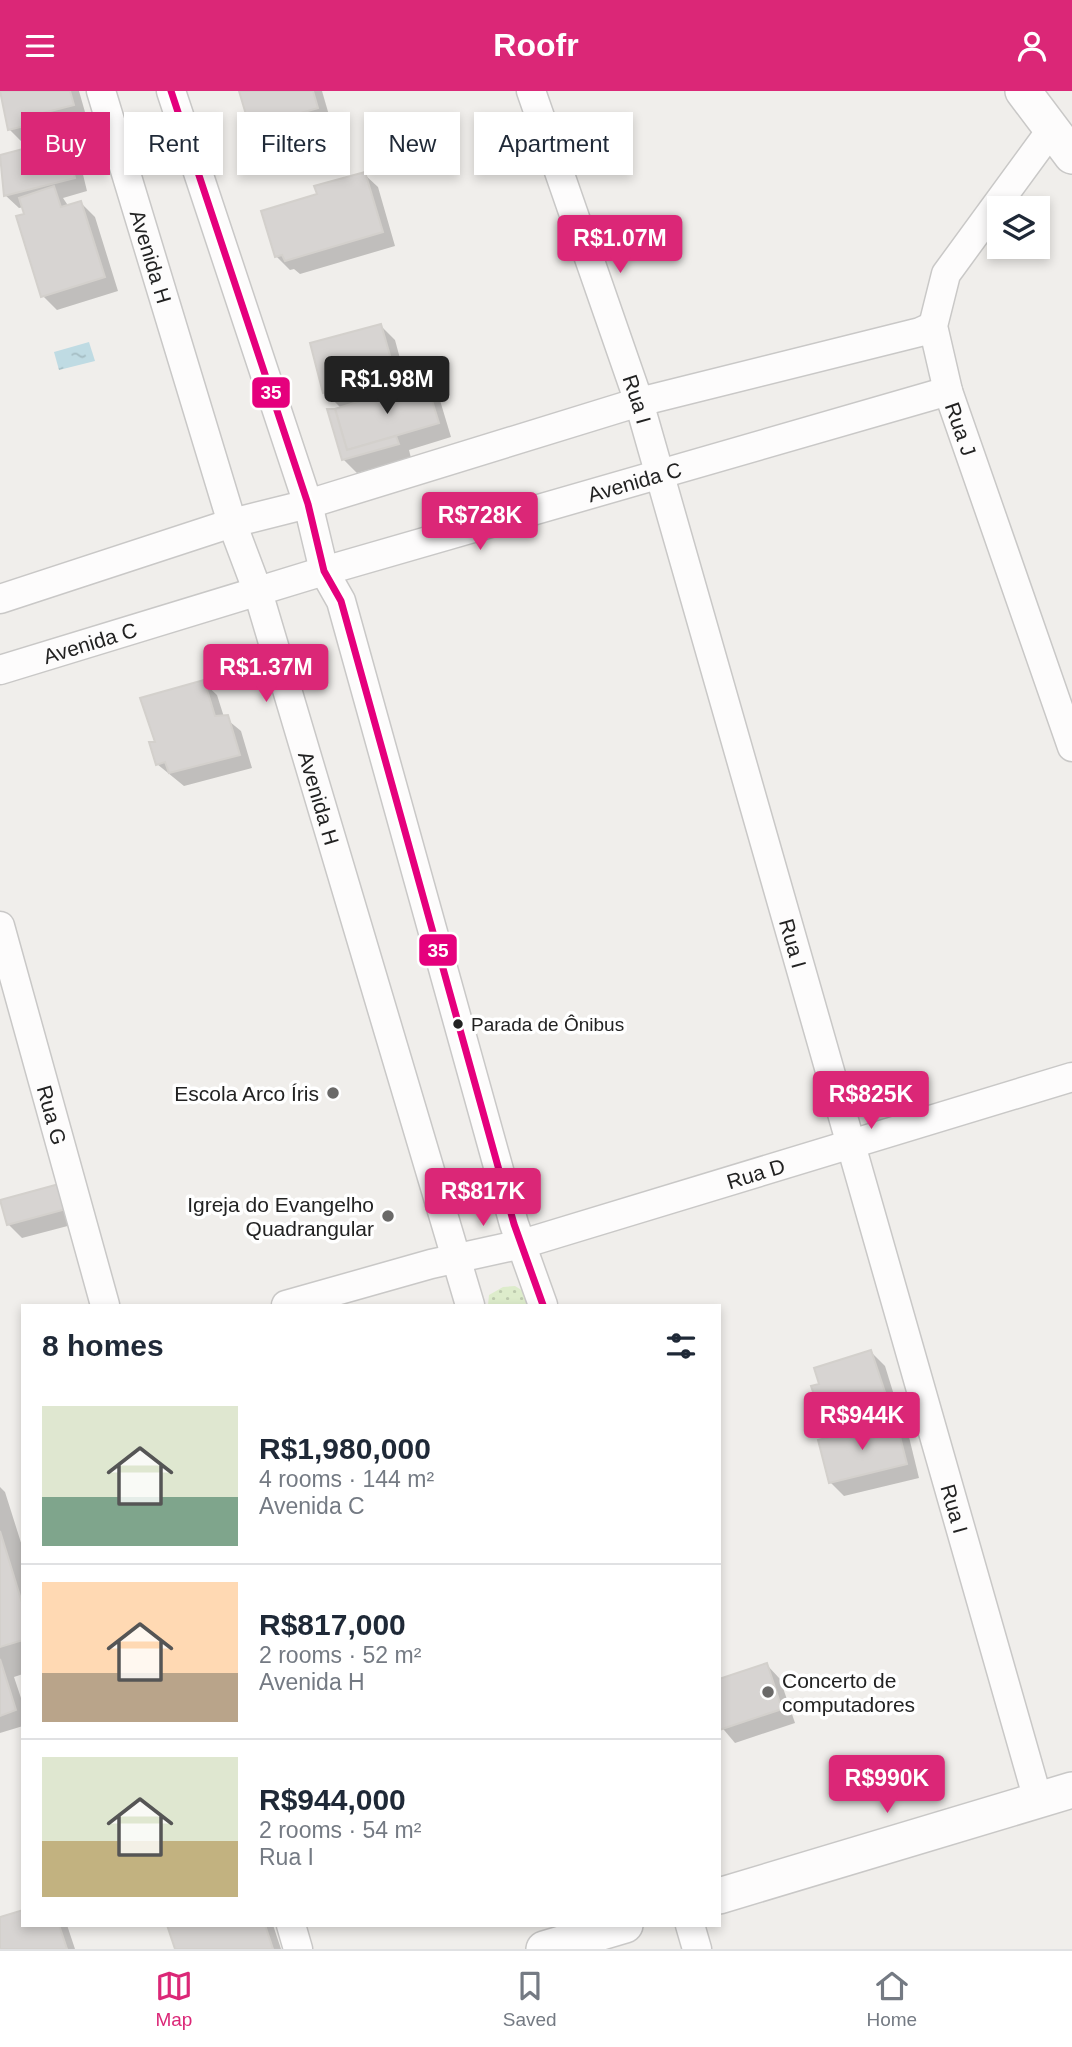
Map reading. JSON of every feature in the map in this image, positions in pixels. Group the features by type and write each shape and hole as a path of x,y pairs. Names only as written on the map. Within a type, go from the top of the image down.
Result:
{"street":[{"name":"Avenida H","path":"102,91 232,523 258,592 470,1304"},
{"path":"171,91 308,504 324,571 341,601 522,1244 543,1304"},
{"name":"Rua I","path":"531,91 639,402 1038,1800"},
{"path":"1023,91 1062,143"},
{"name":"Rua J","path":"1062,143 946,274 933,326 948,391 1072,747"},
{"path":"0,599 232,523 308,504 639,402 920,332 933,326"},
{"name":"Avenida C","path":"0,670 324,571 948,391"},
{"name":"Rua G","path":"0,926 105,1304"},
{"name":"Rua D","path":"456,1261 522,1244 1072,1077"},
{"path":"290,1304 431,1264 456,1261"},
{"path":"721,1895 1072,1790"},
{"path":"291,1927 298,1949"},
{"path":"544,1949 618,1927"},
{"path":"691,1927 697,1949"}],"green space":[{"path":"515,1286 528,1294 531,1304 488,1304 489,1295 503,1287"}],"water":[{"path":"89,342 95,361 59,370 54,352"}],"building":[{"path":"0,91 70,91 74,105 47,112 21,112 21,127 8,130"},
{"path":"239,91 313,91 318,108 304,112 245,112"},
{"path":"21,150 21,175 74,175 75,178 4,196 0,155"},
{"path":"364,172 383,232 285,261 282,255 275,257 261,211 317,194 314,186"},
{"path":"54,186 61,207 81,201 105,277 41,297 16,216 24,214 19,198"},
{"path":"381,324 395,373 323,393 310,343"},
{"path":"426,381 439,423 347,450 335,409"},
{"path":"327,409 335,409 347,450 396,436 399,444 342,460"},
{"path":"204,680 215,716 228,715 240,755 169,773 165,762 156,765 149,742 155,742 140,698"},
{"path":"59,1184 66,1209 7,1225 0,1200"},
{"path":"871,1350 886,1395 821,1415 811,1386 819,1384 814,1368"},
{"path":"896,1421 907,1464 829,1483 818,1440"},
{"path":"0,1531 21,1599 21,1641 0,1647"},
{"path":"0,1659 16,1710 0,1716"},
{"path":"767,1663 782,1709 721,1729 721,1678"},
{"path":"21,1911 21,1927 60,1927 67,1949 0,1949 0,1917"},
{"path":"168,1927 266,1927 273,1949 175,1949"}],"transit line":[{"name":"35","path":"171,91 308,504 324,571 341,601 514,1224 543,1304"}],"place":[{"name":"Parada de Ônibus","path":"458,1024"},
{"name":"Escola Arco Íris","path":"333,1093"},
{"name":"Igreja do Evangelho Quadrangular","path":"388,1216"},
{"name":"Concerto de computadores","path":"768,1692"}]}
